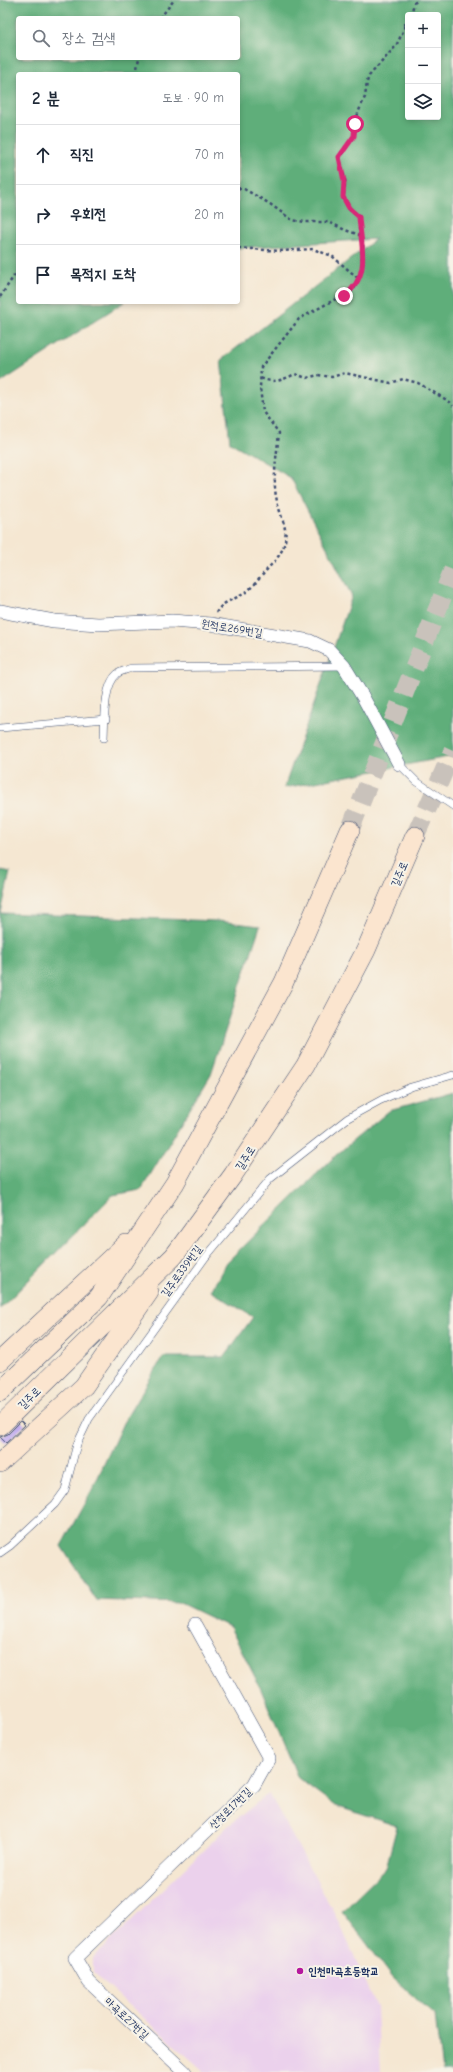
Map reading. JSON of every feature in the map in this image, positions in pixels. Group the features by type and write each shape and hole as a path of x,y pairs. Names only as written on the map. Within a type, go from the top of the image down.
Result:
{"main road":[{"path":"0,1392 99,1297 175,1183 284,982 350,830"},
{"name":"길주로","path":"0,1426 174,1256 233,1176 306,1065 366,950 415,836"},
{"path":"0,1361 149,1223"},
{"path":"0,1463 84,1386 174,1256"}],"street":[{"name":"원적로269번길","path":"0,611 54,621 98,624 172,621 210,624 310,641 329,650 344,666 363,697 399,764"},
{"name":"산청로17번길","path":"75,1958 254,1785 269,1758 195,1625"},
{"name":"마곡로27번길","path":"75,1958 89,1982 185,2072"}],"lane":[{"path":"104,738 110,681 118,673 131,668 344,666"},
{"path":"0,728 106,719"},
{"path":"399,764 416,781 453,806"},
{"name":"길주로339번길","path":"0,1553 10,1546 55,1504 65,1490 78,1444 89,1419 205,1258 270,1179 348,1118 381,1100 411,1087 453,1075"}],"path":[{"path":"162,16 174,0"},
{"path":"412,12 414,3 418,0"},
{"path":"210,624 219,609 232,598 245,593 278,558 284,547 286,526 276,496 274,466 279,433 263,412 260,378 261,367 299,318 344,296 354,289 362,269 363,244 360,235 359,217 349,208 343,197 344,181 339,157 354,136 358,113 365,97 367,82 396,46 405,27"},
{"path":"136,72 139,60"},
{"path":"240,188 244,189 270,204 292,220 305,222 329,222 360,235"},
{"path":"240,248 280,251 313,249 332,256 358,279"},
{"path":"0,297 16,273"},
{"path":"260,378 268,382 284,380 295,374 307,378 318,375 332,377 345,372 391,383 403,379 418,383 450,402 453,406"}],"shaded area":[{"path":"269,1793 338,1920 377,2007 380,2072 205,2072 93,1973 93,1958 228,1826"}],"green space":[{"path":"0,0 453,0 453,756 284,788 352,596 291,478 230,442 221,360 376,239 240,248 240,72 16,72 16,304 121,304 0,383"},
{"path":"0,870 10,872 1,913 218,921 260,926 211,1074 141,1190 113,1195 0,1309"},
{"path":"453,1093 453,2072 442,2072 435,2016 393,1978 342,1911 386,1868 397,1826 336,1806 298,1778 260,1687 230,1627 180,1603 96,1600 61,1546 93,1488 123,1423 163,1357 224,1357 253,1317 211,1291 227,1262 336,1155 389,1111"}],"building":[{"path":"21,1421 25,1425 6,1443 0,1437 8,1434"}],"tunnel":[{"path":"350,830 453,570"},
{"path":"415,836 453,751"}],"place":[{"name":"인천마곡초등학교","path":"300,1971"}],"route":[{"path":"344,296 354,289 362,269 363,244 360,235 359,217 349,208 343,197 344,181 339,157 347,149 354,136 355,124"}]}
